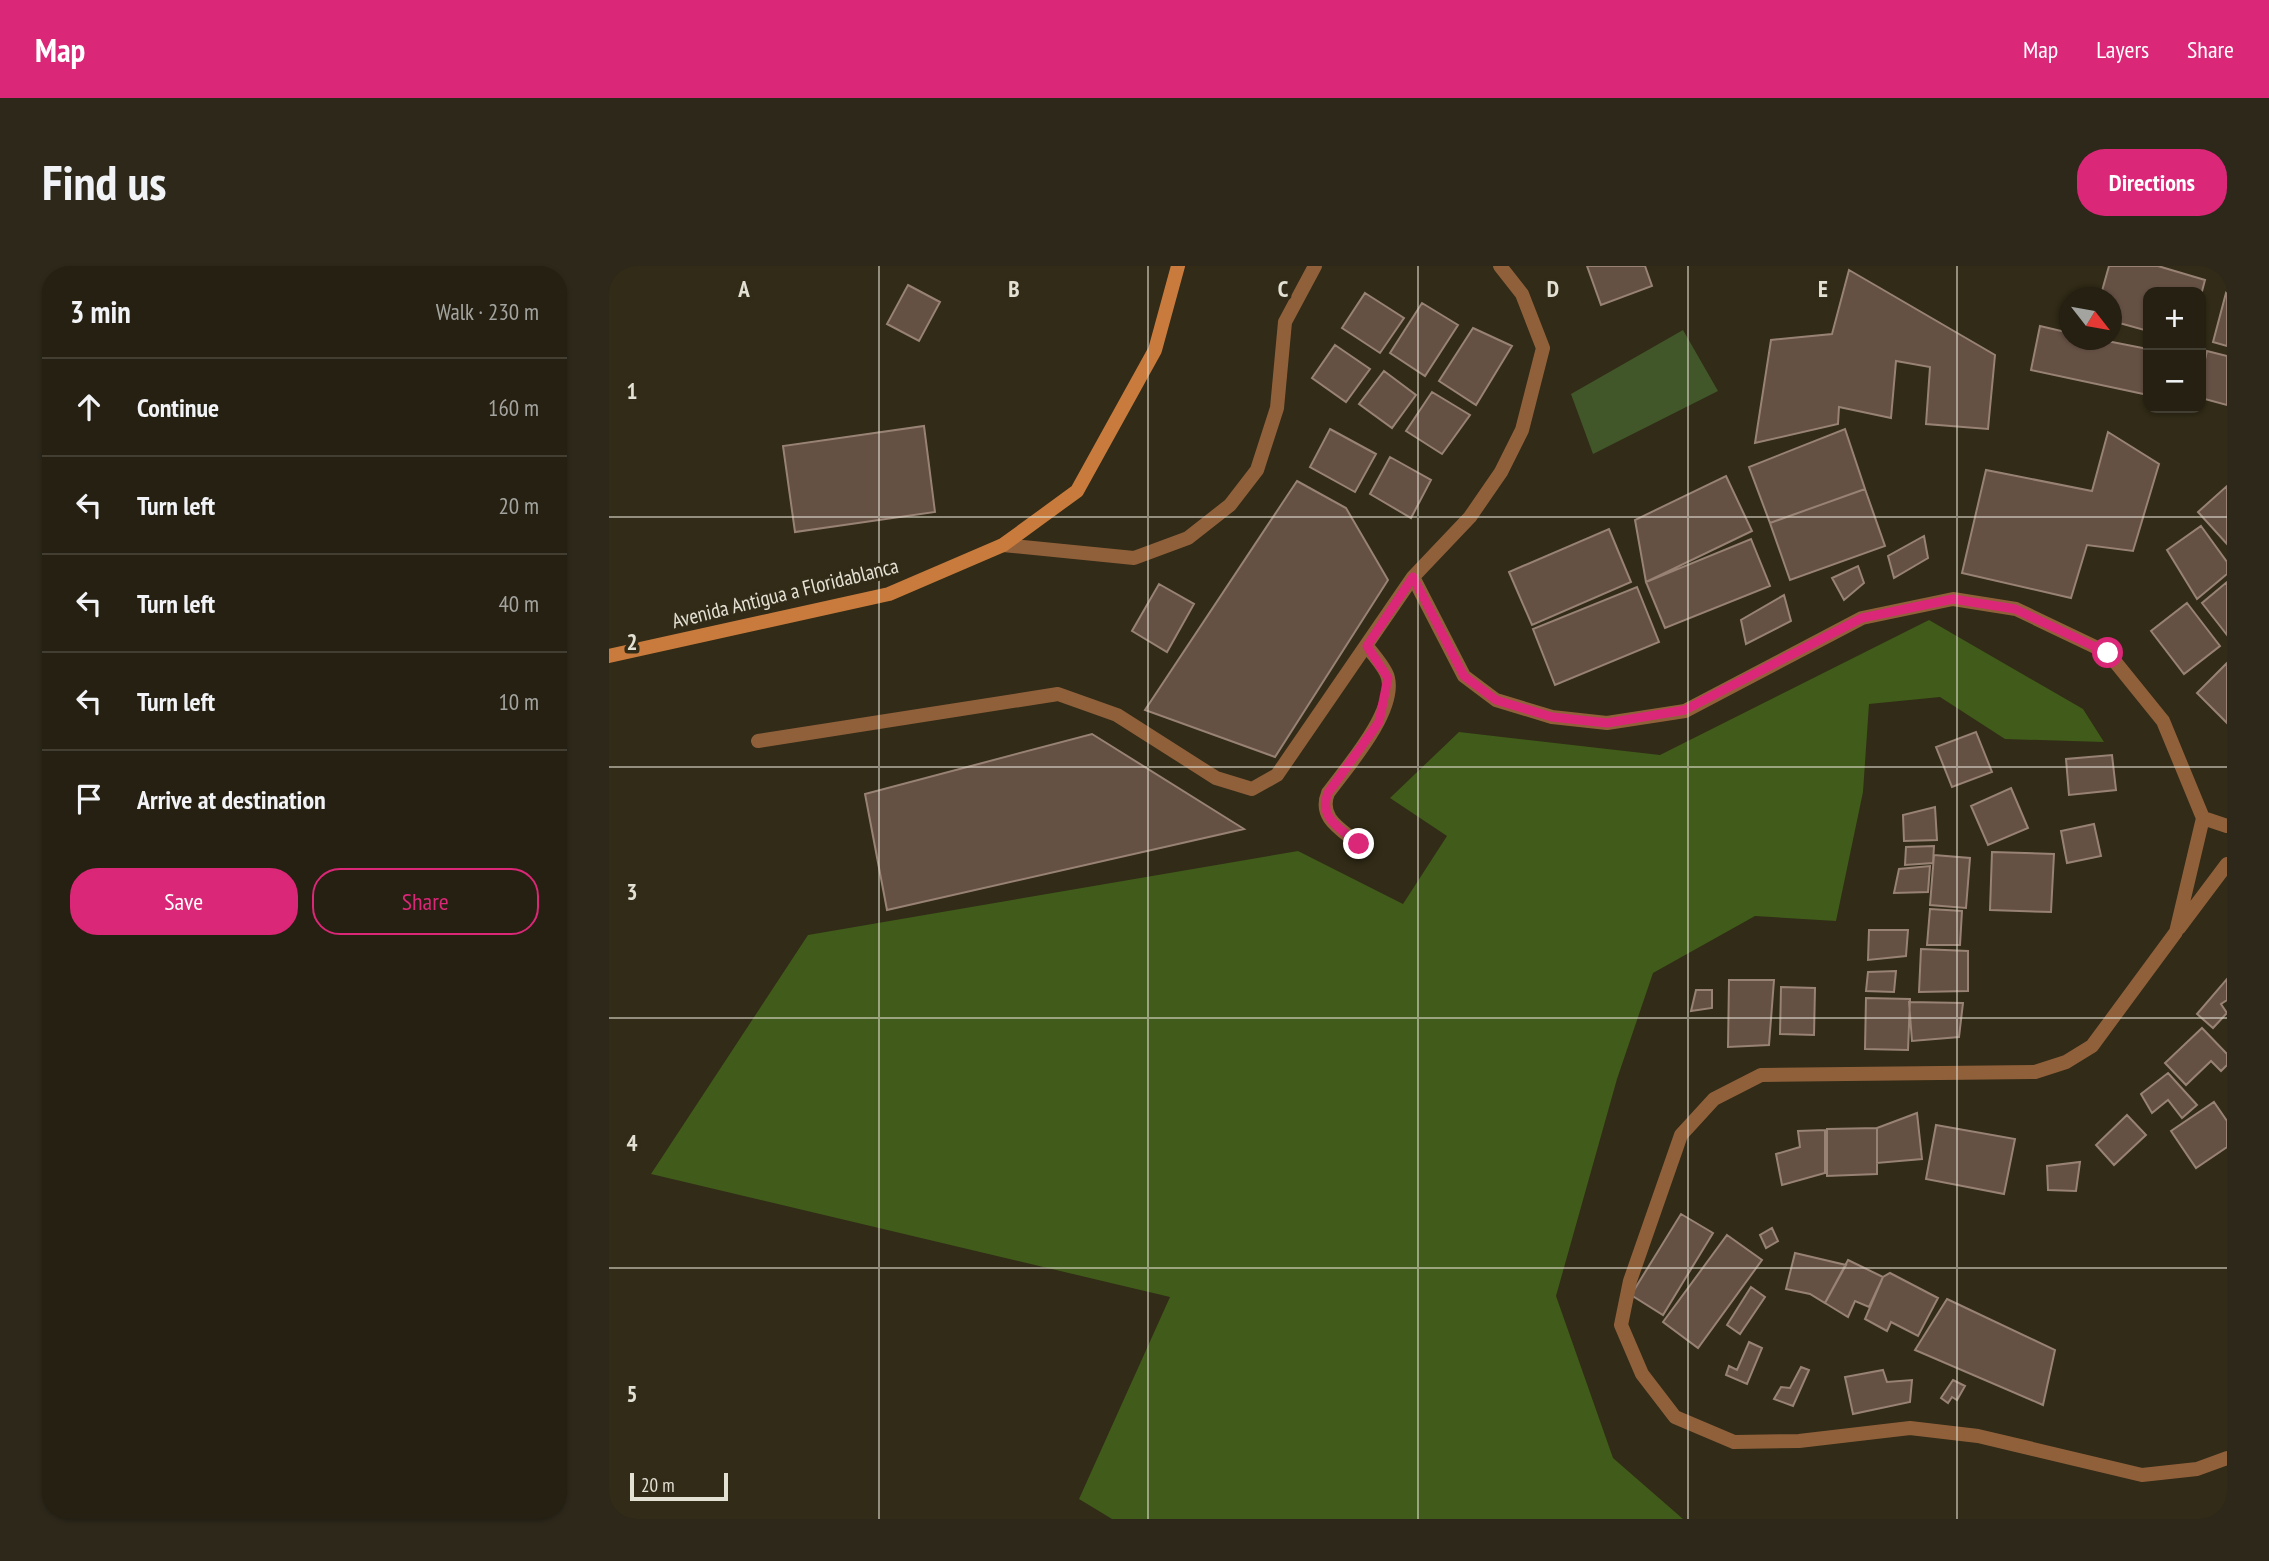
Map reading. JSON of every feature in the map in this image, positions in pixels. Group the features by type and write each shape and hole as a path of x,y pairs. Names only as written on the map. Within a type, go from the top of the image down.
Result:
{"street":[{"name":"Avenida Antigua a Floridablanca","path":"609,656 889,594 1003,545 1077,491 1155,350 1178,266"},
{"path":"1003,545 1134,558 1188,538 1230,506 1257,470 1277,408 1285,322 1315,266"},
{"path":"758,741 1058,694 1117,715 1216,778 1252,789 1277,775 1413,577 1471,517 1500,472 1522,430 1543,348 1523,294 1500,266"},
{"path":"1413,577 1464,676 1496,700 1552,717 1607,723 1685,710 1862,618 1953,599 2015,609 2108,653 2164,721 2203,818 2176,932"},
{"path":"1359,844 1327,817 1324,805 1328,793 1379,722 1388,678 1367,646"},
{"path":"2203,818 2227,826"},
{"path":"2227,864 2092,1046 2066,1062 2035,1072 1761,1075 1714,1099 1681,1135 1630,1281 1621,1325 1642,1374 1675,1417 1734,1442 1799,1441 1910,1428 1978,1436 2142,1475 2197,1469 2227,1458"}],"green space":[{"path":"1683,330 1718,391 1593,454 1571,394"},
{"path":"1929,620 2083,709 2104,742 2005,739 1940,697 1869,704 1863,792 1836,921 1755,916 1653,973 1617,1079 1556,1296 1613,1458 1683,1519 1112,1519 1079,1499 1170,1297 651,1174 808,935 1298,851 1403,904 1447,836 1390,798 1459,732 1660,755"}],"building":[{"path":"1587,266 1645,266 1652,286 1601,305"},
{"path":"2109,266 2158,266 2205,280 2203,287 2143,287 2143,330 2122,324 2122,287 2103,287"},
{"path":"1849,270 1995,355 1988,429 1926,424 1930,367 1896,361 1891,418 1839,407 1838,424 1755,443 1771,340 1832,334"},
{"path":"908,285 940,302 919,341 887,324"},
{"path":"1365,293 1404,318 1380,353 1342,328"},
{"path":"2227,294 2227,346 2213,342"},
{"path":"1422,303 1458,325 1425,376 1390,353"},
{"path":"2040,326 2059,330 2059,350 2122,350 2122,344 2143,348 2143,394 2031,370"},
{"path":"1473,328 1512,346 1476,405 1439,381"},
{"path":"1335,345 1370,369 1346,402 1312,378"},
{"path":"2207,351 2227,356 2227,405 2206,399"},
{"path":"1384,371 1416,395 1392,428 1359,404"},
{"path":"1432,392 1470,415 1442,454 1406,431"},
{"path":"924,426 935,512 795,532 783,446"},
{"path":"1330,429 1376,454 1355,492 1310,467"},
{"path":"1845,429 1865,489 1770,523 1749,467"},
{"path":"2108,432 2159,464 2133,551 2087,545 2071,598 1962,573 1986,470 2092,491"},
{"path":"1390,457 1431,480 1411,518 1370,494"},
{"path":"1726,476 1752,531 1646,582 1635,520"},
{"path":"1297,481 1346,508 1388,580 1275,757 1145,710"},
{"path":"2227,486 2227,544 2198,512"},
{"path":"1865,489 1885,546 1790,580 1770,523"},
{"path":"2201,526 2227,562 2227,574 2197,599 2167,550"},
{"path":"1609,529 1631,582 1532,625 1509,572"},
{"path":"1924,536 1928,558 1894,578 1888,556"},
{"path":"1751,539 1770,586 1665,628 1646,582"},
{"path":"1858,566 1864,583 1844,600 1832,578"},
{"path":"2227,582 2227,635 2202,603"},
{"path":"1159,584 1194,604 1167,652 1132,631"},
{"path":"1637,587 1659,642 1555,685 1533,629"},
{"path":"1784,595 1791,621 1746,644 1741,620"},
{"path":"2187,603 2220,646 2184,674 2151,631"},
{"path":"2227,663 2227,723 2197,693"},
{"path":"1976,732 1992,772 1952,787 1936,747"},
{"path":"1092,734 1244,829 887,910 865,794"},
{"path":"2112,755 2116,790 2069,795 2066,759"},
{"path":"2011,788 2028,828 1988,845 1971,806"},
{"path":"1935,807 1937,840 1904,841 1903,815"},
{"path":"2094,824 2101,856 2067,863 2061,831"},
{"path":"1934,846 1933,863 1905,865 1906,847"},
{"path":"1992,852 2054,854 2051,912 1990,910"},
{"path":"1934,855 1970,858 1966,908 1930,905"},
{"path":"1930,866 1928,892 1894,893 1899,869"},
{"path":"1930,909 1962,911 1960,945 1927,945"},
{"path":"1869,930 1908,930 1906,956 1868,960"},
{"path":"1921,949 1968,951 1968,991 1919,992"},
{"path":"1896,971 1894,992 1866,991 1868,972"},
{"path":"2227,979 2227,1000 2221,1004 2227,1013 2213,1028 2197,1014"},
{"path":"1729,980 1774,980 1769,1045 1728,1047"},
{"path":"1781,987 1815,988 1814,1035 1780,1034"},
{"path":"1696,990 1712,990 1712,1008 1691,1011"},
{"path":"1866,998 1910,999 1908,1050 1865,1049"},
{"path":"1909,1002 1963,1003 1959,1037 1912,1041"},
{"path":"2202,1028 2227,1054 2227,1065 2221,1071 2211,1061 2186,1085 2165,1063"},
{"path":"2168,1073 2197,1105 2182,1118 2168,1100 2152,1113 2141,1094"},
{"path":"2214,1102 2227,1121 2227,1147 2196,1168 2171,1131"},
{"path":"1917,1113 1922,1159 1877,1163 1877,1128"},
{"path":"2127,1115 2146,1135 2114,1165 2096,1145"},
{"path":"1936,1125 2015,1139 2004,1194 1926,1179"},
{"path":"1877,1128 1877,1174 1827,1176 1827,1129"},
{"path":"1825,1130 1825,1173 1782,1185 1776,1154 1800,1147 1798,1131"},
{"path":"2080,1162 2076,1191 2048,1190 2047,1166"},
{"path":"1681,1214 1713,1233 1663,1315 1631,1295"},
{"path":"1772,1228 1778,1241 1766,1248 1760,1235"},
{"path":"1727,1235 1762,1260 1698,1348 1663,1322"},
{"path":"1795,1253 1846,1265 1825,1303 1810,1294 1786,1289"},
{"path":"1848,1260 1883,1277 1869,1307 1855,1301 1848,1317 1825,1303"},
{"path":"1890,1273 1938,1298 1918,1336 1891,1322 1887,1331 1865,1319 1883,1277"},
{"path":"1751,1287 1765,1297 1740,1334 1727,1325"},
{"path":"1947,1299 2055,1350 2043,1405 1915,1350"},
{"path":"1749,1342 1762,1348 1747,1384 1726,1375 1729,1366 1737,1370"},
{"path":"1801,1367 1809,1370 1793,1406 1774,1399 1781,1387 1790,1388"},
{"path":"1883,1370 1887,1382 1912,1380 1910,1402 1853,1414 1845,1377"},
{"path":"1953,1380 1965,1386 1957,1400 1952,1397 1948,1403 1941,1398"}],"route":[{"path":"1359,844 1327,817 1324,805 1328,793 1379,722 1388,678 1367,646 1413,577 1464,676 1496,700 1552,717 1607,723 1685,710 1862,618 1953,599 2015,609 2108,653"}]}
